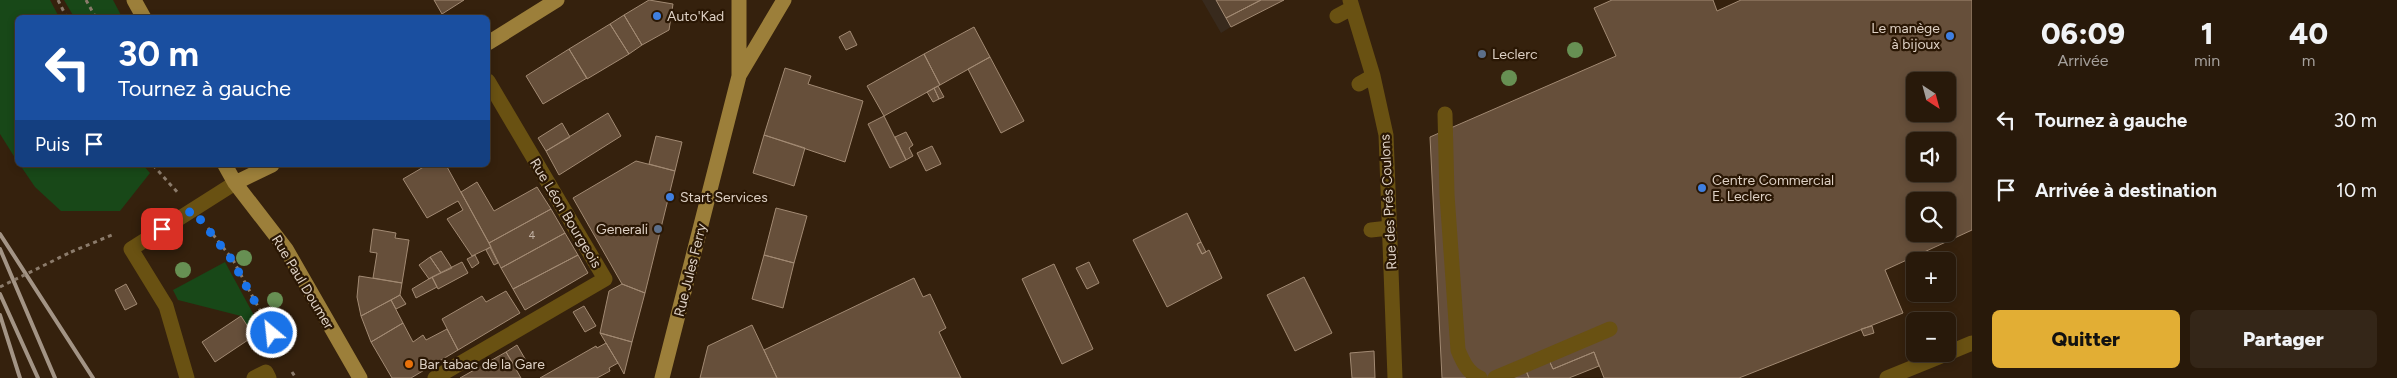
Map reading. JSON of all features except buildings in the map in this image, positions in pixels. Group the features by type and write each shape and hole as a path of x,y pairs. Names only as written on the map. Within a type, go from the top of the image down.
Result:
{"main road":[{"path":"134,0 142,15"},
{"path":"490,42 557,0"},
{"name":"Rue Jules Ferry","path":"662,378 739,76 739,0"},
{"name":"Rue Jules Ferry","path":"739,76 784,0"},
{"name":"Rue Paul Doumer","path":"226,167 235,183 286,249 360,378"},
{"path":"235,183 268,167"}],"street":[{"path":"1337,16 1351,4"},
{"name":"Rue des Prés Coulons","path":"1351,4 1373,76 1386,135 1395,378"},
{"path":"1359,84 1373,76"},
{"name":"Rue Léon Bourgeois","path":"435,378 605,279 490,84"},
{"path":"1445,114 1447,195 1458,350 1464,363 1474,376 1480,378"},
{"path":"186,378 166,306 131,248 235,183"},
{"path":"1371,230 1389,228"},
{"path":"1496,378 1610,328"},
{"path":"1956,349 1972,343"},
{"path":"1887,378 1925,362"},
{"path":"254,378 266,372 269,378"}],"path":[{"path":"58,0 66,15"},
{"path":"86,0 94,15"},
{"path":"155,167 193,210 232,260 287,362"},
{"path":"0,287 72,252 117,233"},
{"path":"291,370 296,378"}],"shaded area":[{"path":"1202,0 1275,0 1221,33"}],"green space":[{"path":"0,0 50,0 58,15 15,15 15,158 0,134"},
{"path":"64,0 113,0 121,15 73,15"},
{"path":"21,167 145,167 150,173 120,211 61,211 35,187"},
{"path":"225,262 263,332 254,337 241,316 178,300 173,290"}],"railway":[{"path":"0,234 93,378"},
{"path":"0,249 55,378"},
{"path":"0,294 38,378"},
{"path":"0,315 20,378"}],"place":[{"name":"Auto'Kad","path":"657,16"},
{"name":"Le manège à bijoux","path":"1950,36"},
{"name":"Leclerc","path":"1482,54"},
{"name":"Centre Commercial E. Leclerc","path":"1702,188"},
{"name":"Start Services","path":"670,197"},
{"name":"Generali","path":"658,229"},
{"name":"Bar tabac de la Gare","path":"409,364"}],"route":[{"path":"162,229 193,210 219,240 232,260 272,333"}]}
